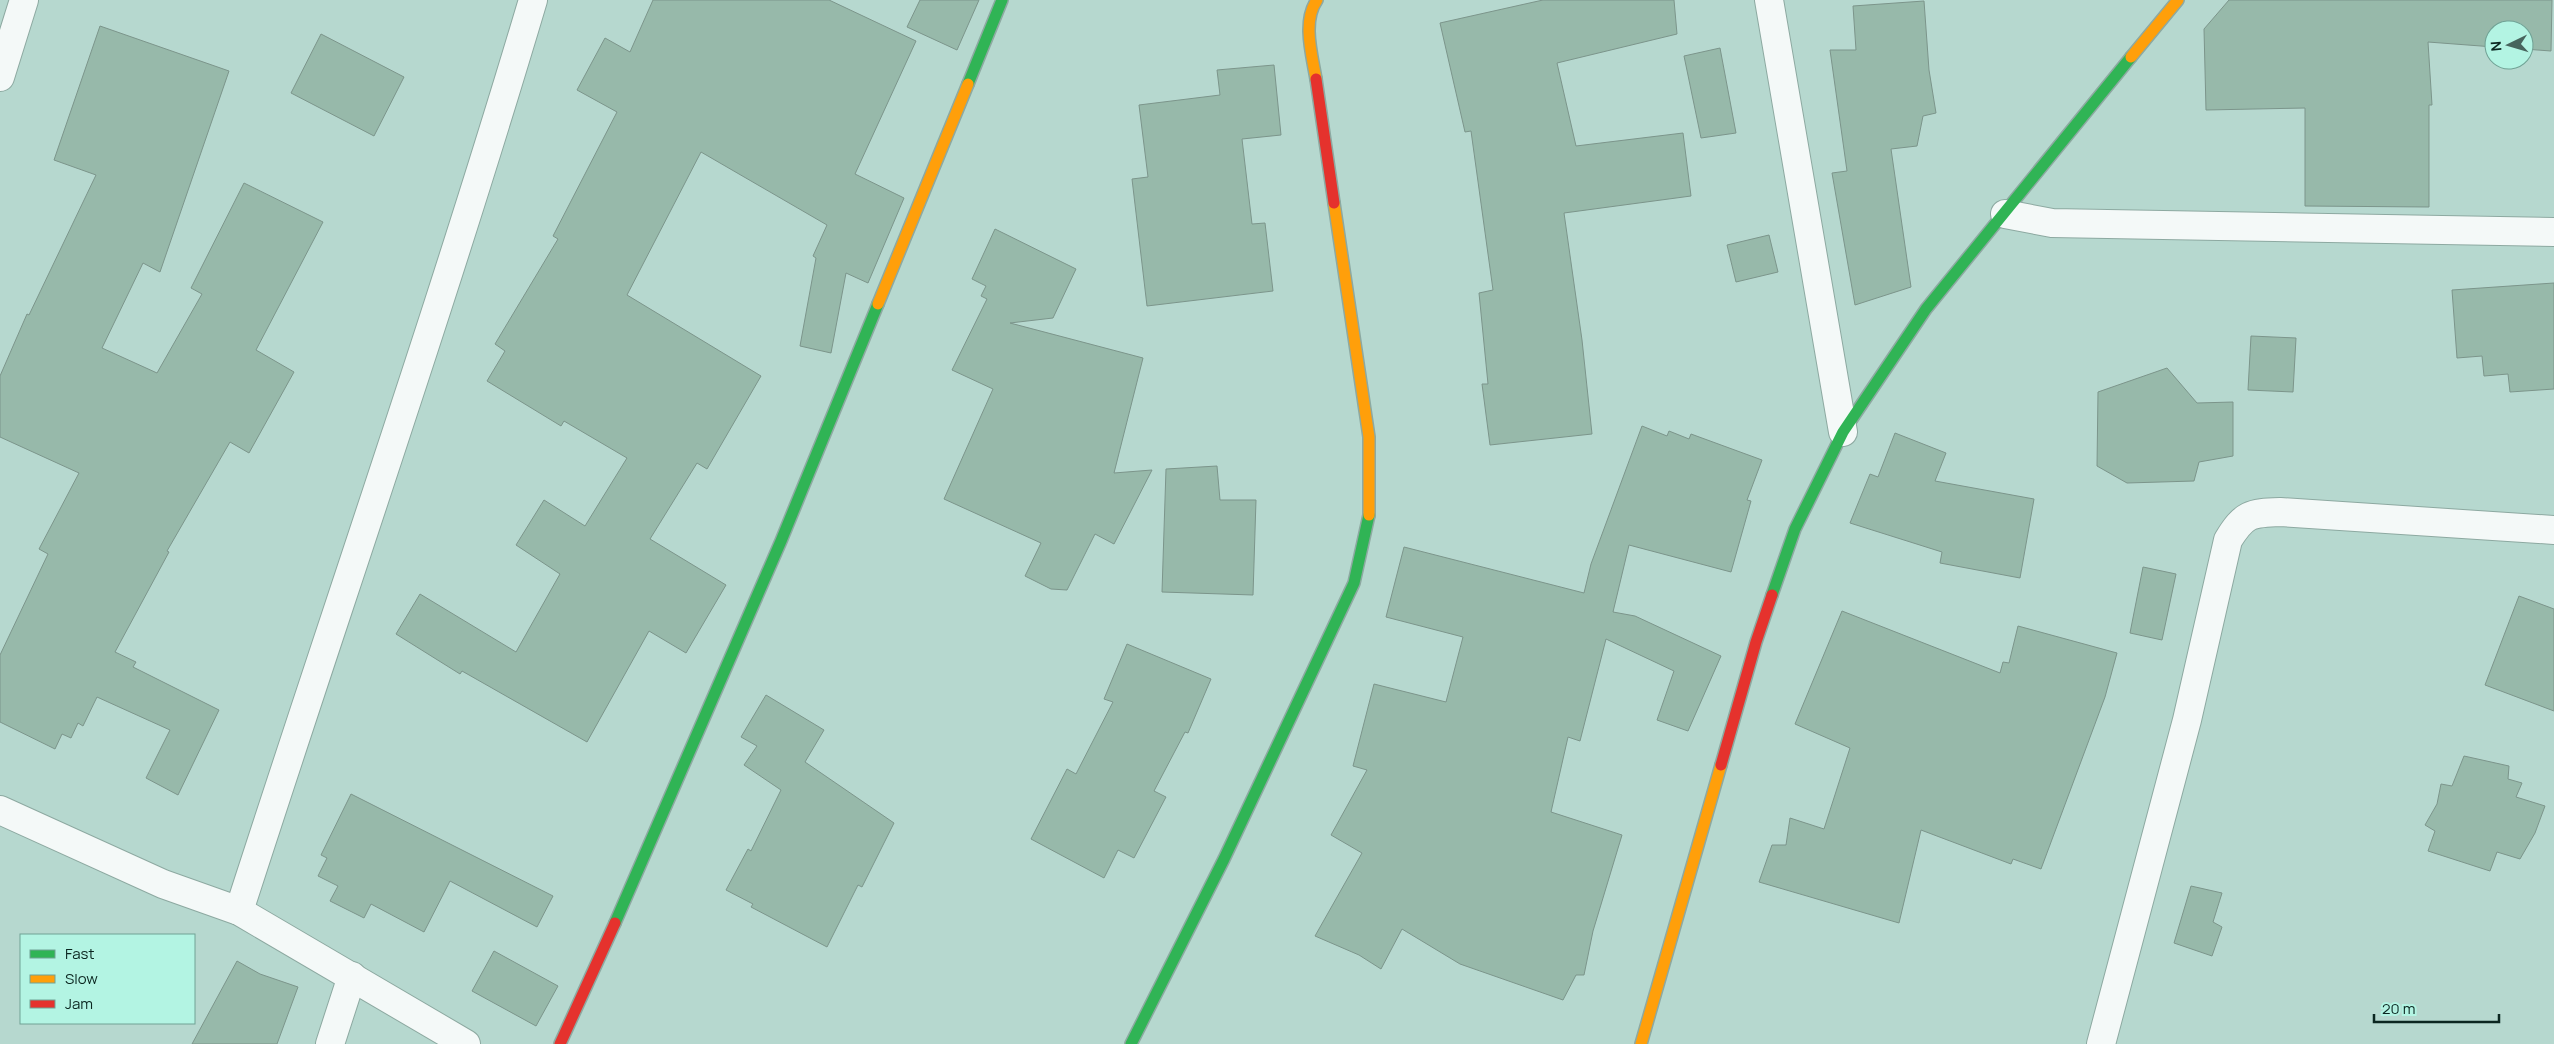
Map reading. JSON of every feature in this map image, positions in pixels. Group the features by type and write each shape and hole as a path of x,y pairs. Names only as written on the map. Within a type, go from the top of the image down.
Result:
{"street":[{"path":"0,77 24,0"},
{"path":"239,911 310,690 424,351 533,0"},
{"path":"560,1044 670,800 777,550 1002,0"},
{"path":"1131,1044 1224,859 1354,583 1370,513 1368,437 1309,32 1312,7 1317,0"},
{"path":"1769,0 1843,432"},
{"path":"1641,1044 1756,642 1795,529 1843,432 1926,309 2178,0"},
{"path":"2005,214 2052,223 2554,232"},
{"path":"2101,1044 2186,720 2228,540 2239,522 2254,513 2280,512 2554,530"},
{"path":"0,810 164,884 239,911 466,1044"},
{"path":"330,1044 352,976"}],"building":[{"path":"653,0 829,0 916,41 855,174 904,198 868,283 846,273 831,353 800,346 816,258 813,256 827,225 701,152 627,295 761,376 707,469 697,463 650,539 726,585 686,653 649,631 587,742 462,671 460,674 396,634 420,594 516,652 560,574 516,545 544,500 585,526 627,458 564,421 561,426 487,381 505,351 495,344 558,239 553,236 617,112 577,90 605,38 630,52"},
{"path":"920,0 979,0 957,50 907,27"},
{"path":"1543,0 1674,0 1677,34 1557,63 1576,146 1683,133 1691,196 1564,213 1582,340 1592,434 1490,445 1482,384 1488,384 1479,293 1493,290 1471,131 1465,132 1440,23"},
{"path":"2229,0 2552,0 2551,51 2534,50 2534,20 2484,20 2484,46 2428,42 2432,105 2429,105 2429,207 2305,206 2305,108 2206,110 2204,29"},
{"path":"1924,1 1929,70 1936,113 1923,116 1917,146 1891,149 1911,287 1855,305 1832,173 1847,171 1830,50 1856,50 1853,6"},
{"path":"100,26 229,71 160,272 143,263 102,348 157,373 202,294 191,288 244,183 323,222 256,350 294,372 249,453 230,442 167,551 169,552 115,652 136,662 133,667 219,710 178,795 146,778 170,730 97,697 83,726 78,723 71,738 62,734 55,749 0,722 0,655 48,554 39,549 79,473 0,437 0,376 27,314 29,315 96,175 54,160"},
{"path":"321,34 404,77 374,136 291,93"},
{"path":"1720,48 1736,133 1701,138 1684,56"},
{"path":"1274,65 1281,135 1242,139 1252,224 1265,223 1273,291 1147,306 1132,179 1148,177 1139,105 1220,95 1217,70"},
{"path":"995,229 1076,269 1053,318 1010,323 1143,358 1114,473 1152,470 1114,544 1095,534 1067,590 1051,589 1025,576 1041,543 944,499 993,389 952,370 987,299 981,296 986,286 972,279"},
{"path":"1769,235 1778,272 1736,282 1727,245"},
{"path":"2554,283 2554,389 2510,392 2508,374 2484,376 2482,356 2457,358 2452,290"},
{"path":"2251,336 2296,338 2293,392 2248,390"},
{"path":"2167,368 2197,403 2233,402 2233,456 2199,462 2194,481 2127,483 2097,466 2098,392"},
{"path":"1642,426 1667,436 1669,431 1689,439 1691,434 1762,460 1747,500 1751,501 1731,572 1629,545 1613,612 1635,616 1721,656 1688,731 1657,720 1674,671 1606,639 1580,741 1568,737 1551,812 1622,835 1593,931 1584,975 1576,975 1563,1000 1460,964 1402,929 1381,969 1359,955 1315,936 1362,853 1331,835 1367,770 1353,766 1374,684 1446,702 1463,637 1386,617 1404,547 1584,593 1591,564"},
{"path":"1895,433 1946,453 1935,481 2034,499 2020,578 1940,563 1942,552 1850,523 1870,474 1878,477"},
{"path":"1217,466 1220,500 1256,500 1253,595 1162,592 1166,469"},
{"path":"2143,567 2176,574 2162,640 2130,633"},
{"path":"2519,596 2554,609 2554,711 2485,685"},
{"path":"1842,611 2000,673 2003,662 2009,663 2018,626 2117,653 2105,697 2041,869 2013,859 2011,864 1921,830 1899,923 1759,882 1772,845 1786,845 1790,818 1824,829 1850,748 1795,724"},
{"path":"1127,644 1211,679 1188,733 1185,732 1154,791 1166,797 1134,858 1118,850 1104,878 1031,839 1067,769 1076,774 1113,702 1104,699"},
{"path":"766,695 824,730 805,762 894,823 862,887 858,885 827,947 751,907 753,904 726,890 748,849 751,851 781,790 744,765 757,746 741,737"},
{"path":"2464,756 2509,766 2508,779 2522,783 2516,797 2545,806 2535,833 2520,859 2497,852 2490,871 2428,851 2435,831 2425,825 2437,804 2441,784 2452,786"},
{"path":"351,794 553,896 537,927 450,881 424,932 371,904 364,918 330,901 338,886 318,876 327,858 321,855"},
{"path":"2191,886 2222,893 2213,922 2222,927 2212,956 2174,943"},
{"path":"494,951 558,986 536,1026 472,991"},
{"path":"237,961 260,974 298,987 277,1044 192,1044"}],"traffic: fast":[{"path":"968,84 1002,0"},
{"path":"1772,595 1795,529 1843,432 1926,309 2131,57"},
{"path":"615,923 781,541 878,304"},
{"path":"1131,1044 1224,859 1354,583 1369,515"}],"traffic: slow":[{"path":"1316,79 1309,28 1312,8 1317,0"},
{"path":"2131,57 2178,0"},
{"path":"878,304 968,84"},
{"path":"1334,203 1369,437 1369,515"},
{"path":"1641,1044 1721,765"}],"traffic: jam":[{"path":"1316,79 1334,203"},
{"path":"1721,765 1756,642 1772,595"},
{"path":"560,1044 615,923"}]}
